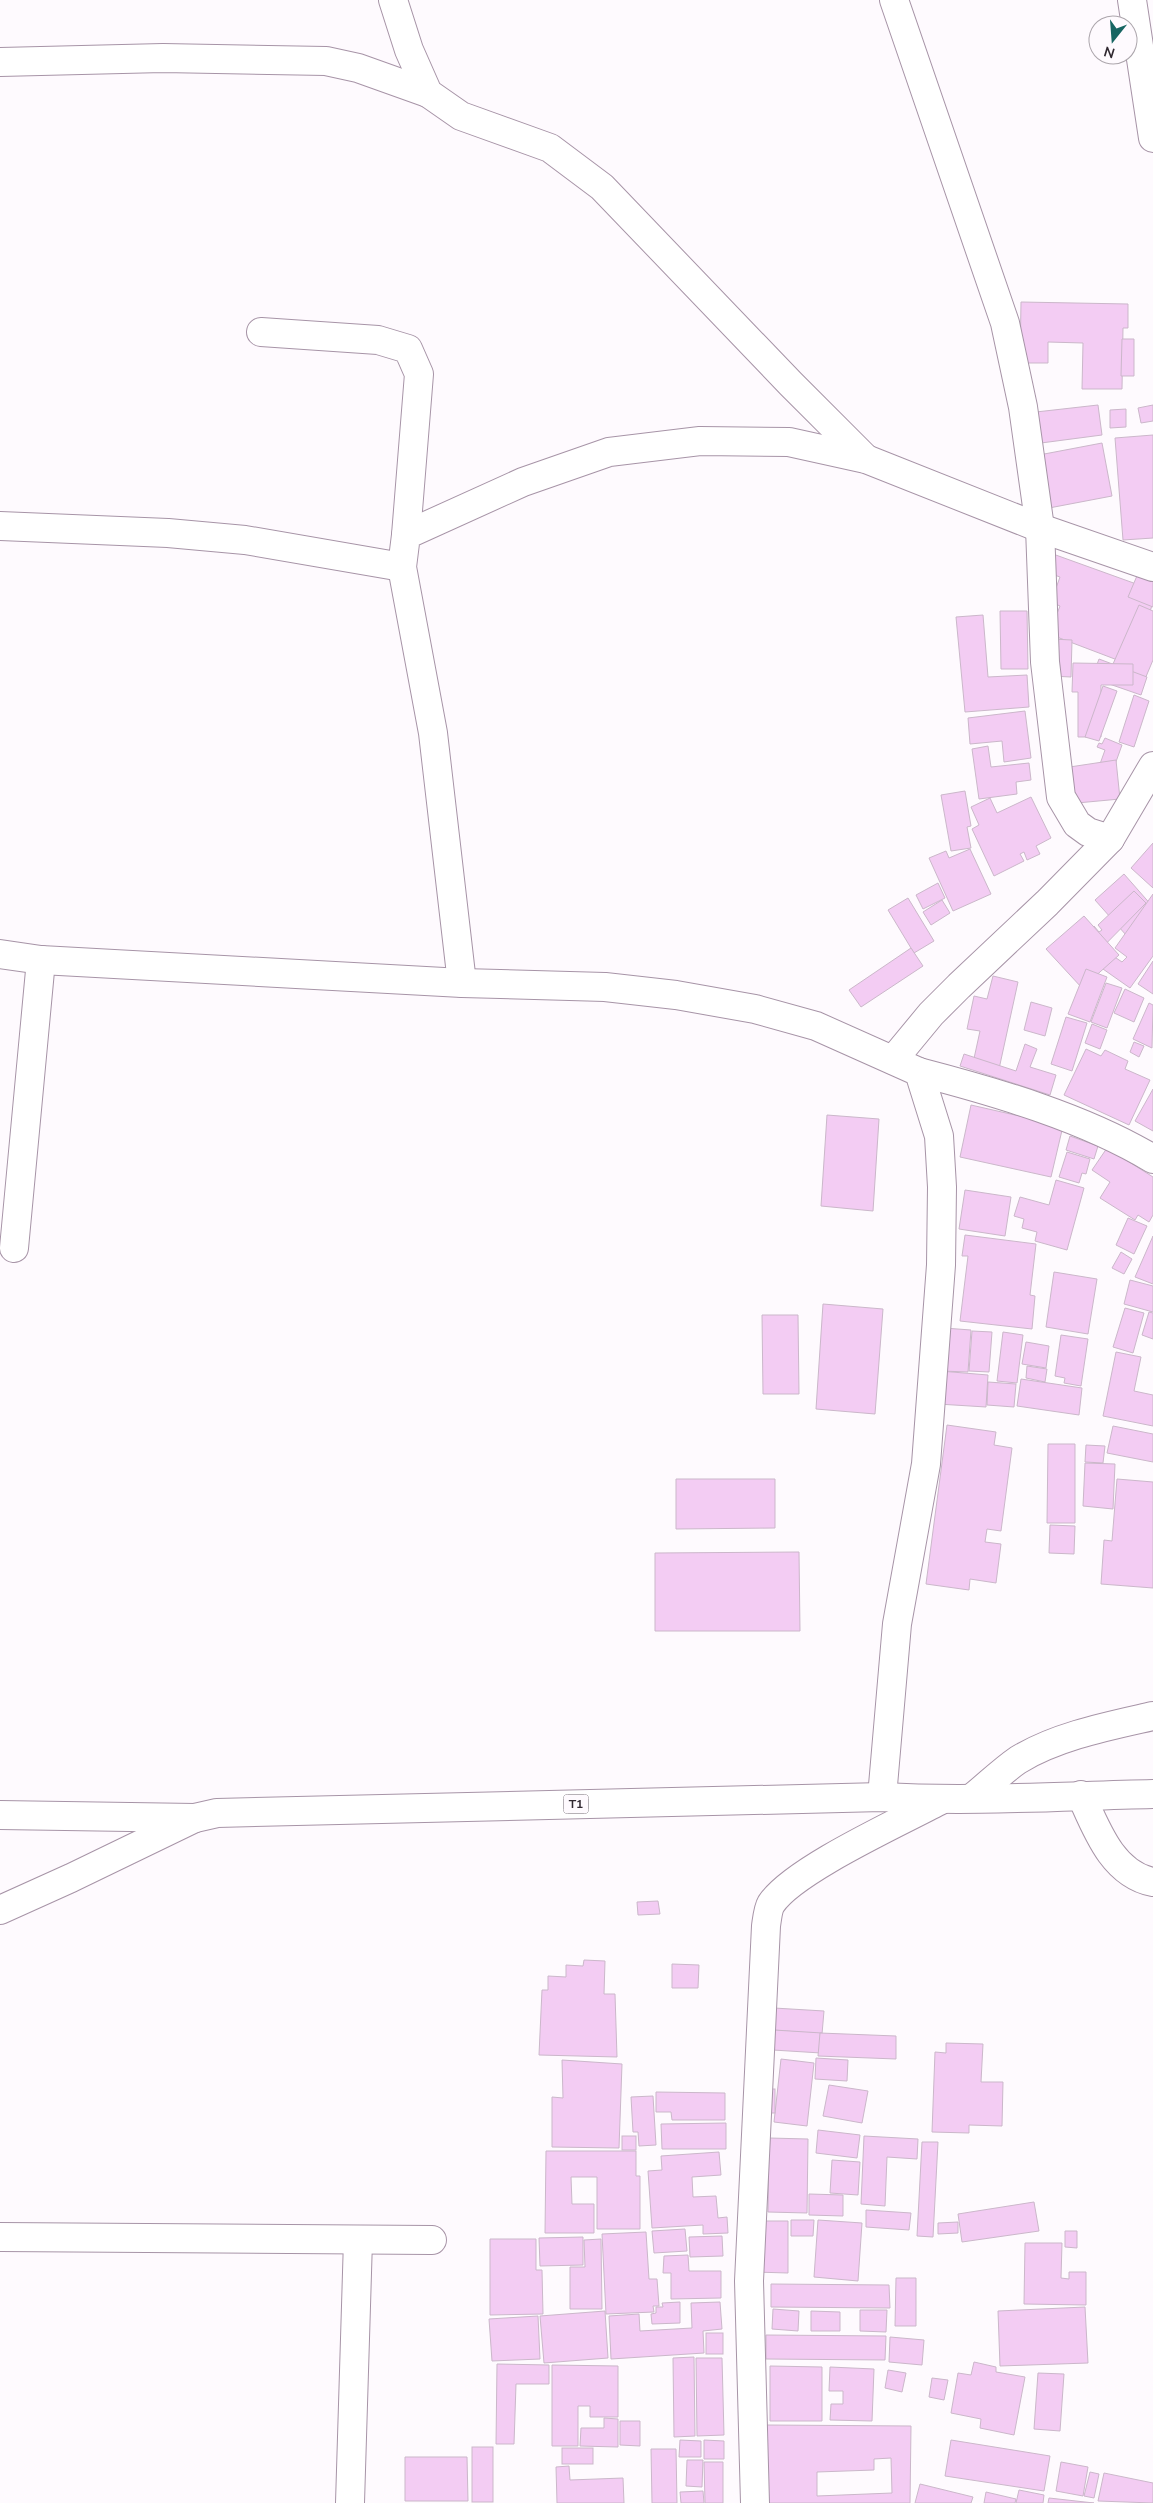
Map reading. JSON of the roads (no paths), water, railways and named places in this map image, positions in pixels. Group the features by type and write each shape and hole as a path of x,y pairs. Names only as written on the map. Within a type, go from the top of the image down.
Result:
{"main road":[{"path":"392,0 409,50 428,93"},
{"path":"894,0 1005,324 1023,406 1040,528 1045,662 1061,796 1077,824 1088,832 1110,839"},
{"path":"1132,0 1153,138"},
{"path":"0,62 163,58 326,61 358,68 428,93 461,116 550,148 602,186 791,384 866,459"},
{"path":"261,332 378,340 408,349 419,374 402,567 433,733 462,983"},
{"path":"406,534 523,482 609,452 700,440 789,442 866,459 1040,528 1153,567"},
{"path":"0,526 168,533 245,540 402,567"},
{"path":"894,1060 931,1014 1040,910 1110,839 1153,766"},
{"path":"0,954 41,960 462,983 605,987 676,995 755,1009 816,1026 919,1072 990,1090 1095,1131 1153,1158"},
{"path":"14,1248 41,960"},
{"path":"882,1797 898,1624 926,1464 941,1265 942,1187 939,1136 919,1072"},
{"path":"973,1797 1018,1760 1046,1746 1153,1716"},
{"name":"T1","path":"0,1815 195,1818 217,1813 882,1797 941,1800 973,1797 1153,1794"},
{"path":"1081,1795 1105,1846 1123,1867 1146,1881 1153,1882"},
{"path":"755,2503 749,2281 766,1926 770,1905 787,1887 827,1861 941,1800"},
{"path":"0,1910 195,1818"},
{"path":"0,2237 432,2240"},
{"path":"350,2503 358,2240"}]}
